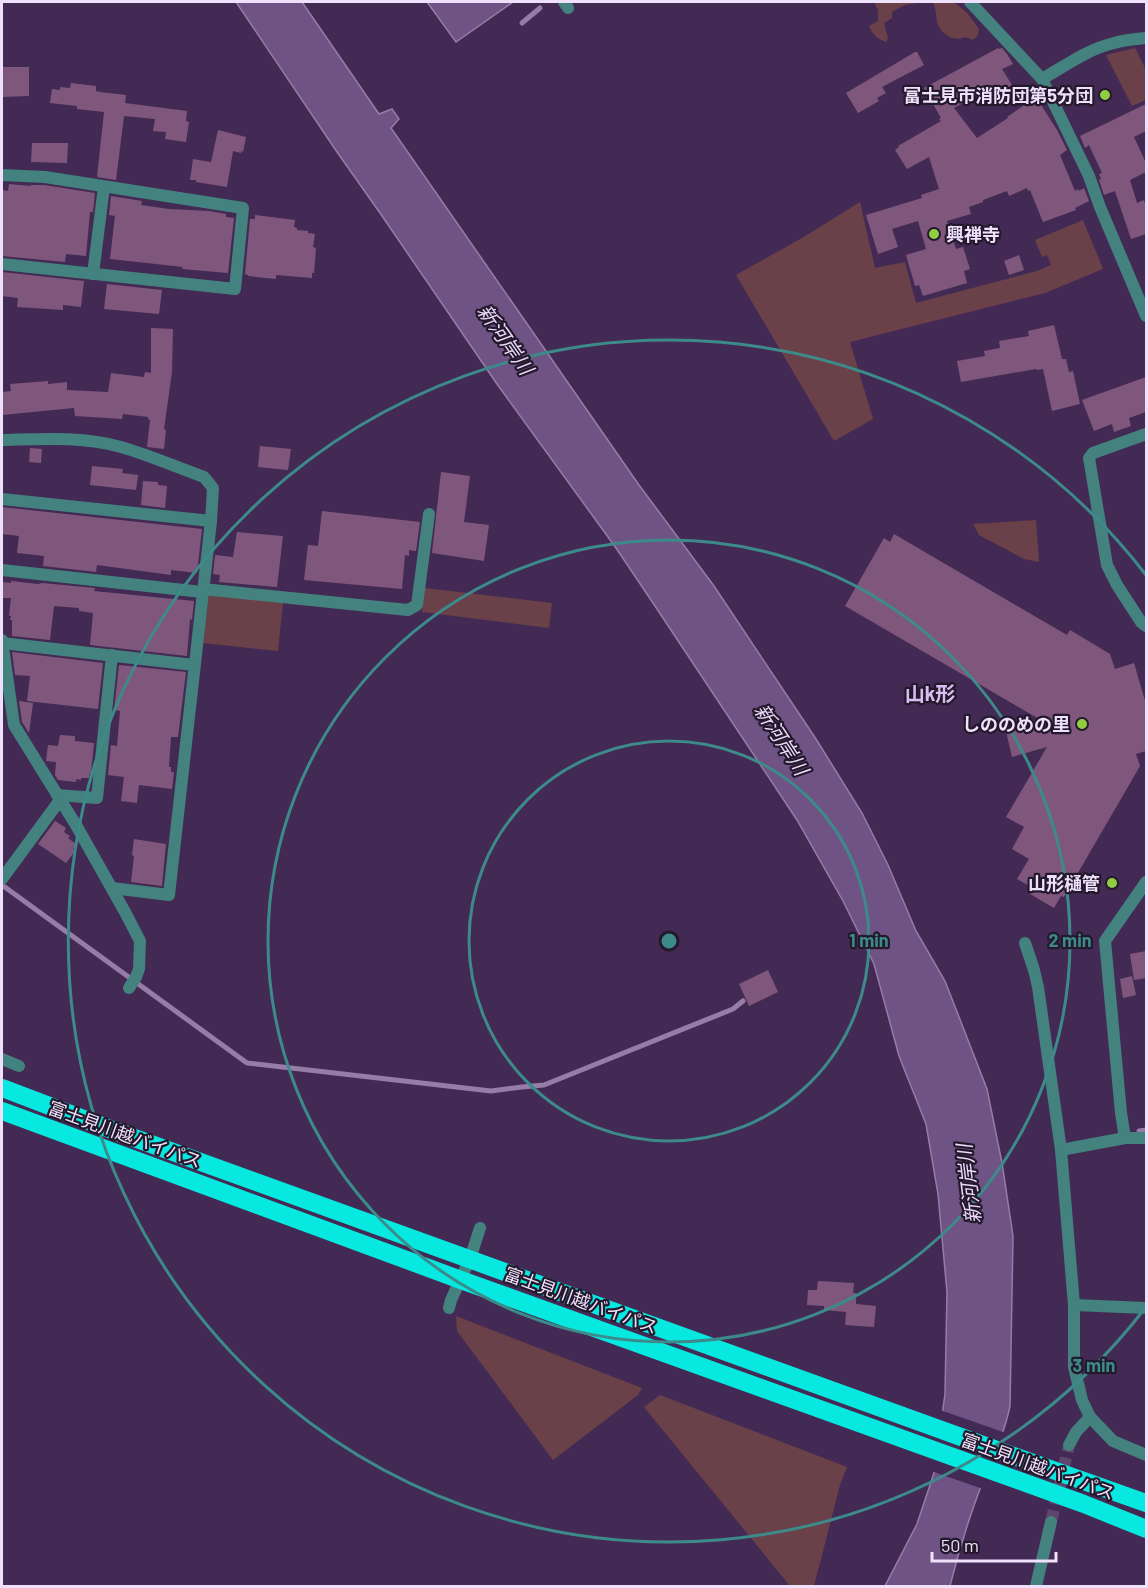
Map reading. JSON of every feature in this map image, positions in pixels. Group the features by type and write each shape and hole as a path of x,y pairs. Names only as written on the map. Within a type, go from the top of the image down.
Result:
{"highway":[{"name":"富士見川越バイパス","path":"2,1088 125,1135 1146,1503"},
{"name":"富士見川越バイパス","path":"2,1111 1146,1529"}],"street":[{"path":"970,2 1042,79 1089,176 1146,316"},
{"path":"1042,79 1103,46 1146,38"},
{"path":"2,175 45,177 243,208 235,289 2,264"},
{"path":"93,274 104,186"},
{"path":"1146,434 1093,453 1089,458 1107,565 1116,585 1146,626"},
{"path":"2,440 52,438 121,447 204,477 213,488 169,895 112,888"},
{"path":"2,499 211,521"},
{"path":"2,570 408,610 417,605 429,514"},
{"path":"133,983 140,958 140,941 112,888 14,724 2,642 194,665"},
{"path":"59,797 97,798 112,655"},
{"path":"2,878 59,797"},
{"path":"1125,1138 1105,941 1146,882"},
{"path":"1025,943 1038,987 1061,1150 1074,1305 1074,1366 1082,1400 1090,1417 1113,1441 1146,1455"},
{"path":"2,1059 19,1066"},
{"path":"1061,1150 1125,1138 1146,1138"},
{"path":"449,1308 470,1259 480,1228"},
{"path":"1074,1305 1146,1308"},
{"path":"1069,1445 1076,1432 1090,1417"},
{"path":"1036,1587 1051,1522"}],"shaded area":[{"path":"874,2 926,2 905,5 892,12 892,18 884,23 888,38 886,42 880,40 869,26 878,21 878,10"},
{"path":"933,2 954,2 967,13 979,29 978,35 973,40 965,37 952,38 945,34 937,22"},
{"path":"1135,48 1146,70 1146,100 1132,106 1106,55"},
{"path":"860,202 875,268 905,262 916,303 1037,271 1051,265 1047,255 1042,257 1035,240 1083,220 1103,269 1045,293 850,342 873,419 834,441 736,275"},
{"path":"1036,520 1039,562 1024,559 979,535 973,524"},
{"path":"425,588 552,603 549,628 422,612"},
{"path":"209,594 283,603 278,651 203,643"},
{"path":"456,1316 642,1388 638,1395 553,1460 457,1331"},
{"path":"660,1395 847,1467 840,1485 814,1586 790,1586 644,1407"}],"water":[{"name":"新河岸川","path":"236,2 302,2 379,114 392,109 399,119 391,128 639,485 714,586 816,739 862,813 888,865 916,931 945,981 987,1089 1002,1163 1013,1236 1010,1406 1001,1438 971,1513 950,1586 885,1586 917,1524 934,1473 945,1394 947,1292 938,1194 926,1124 899,1056 874,964 843,901 797,820 616,548 497,384"},
{"path":"427,2 513,2 456,42"}],"pier":[{"path":"940,1410 1006,1433 983,1489 931,1471"}],"building":[{"path":"998,48 1002,48 1013,64 1002,69 1012,85 1000,92 996,85 954,108 977,138 1036,97 1067,150 1060,155 1075,191 1084,188 1089,201 1075,208 1076,210 1043,222 1030,190 1028,191 1027,188 1009,196 1007,191 969,207 971,214 947,221 956,249 963,247 970,269 964,271 967,283 923,296 919,285 915,286 906,255 926,249 918,221 892,229 898,247 878,254 866,215 922,198 921,195 939,189 929,157 907,169 895,150 941,121 924,88"},
{"path":"915,52 924,65 882,87 886,93 877,98 879,101 858,113 846,93"},
{"path":"2,67 29,67 29,96 2,97"},
{"path":"71,83 96,86 96,91 100,92 126,95 125,103 187,111 186,121 189,122 186,142 165,139 166,132 153,131 155,119 124,116 116,180 97,177 104,112 50,103 52,89 70,88"},
{"path":"1146,104 1146,131 1134,137 1146,163 1146,172 1130,180 1137,203 1144,200 1146,234 1131,239 1115,191 1104,195 1099,180 1101,179 1099,174 1102,173 1089,145 1085,148 1080,136"},
{"path":"218,130 246,137 243,152 233,151 227,187 190,180 193,159 211,162"},
{"path":"32,143 68,143 67,163 31,162"},
{"path":"9,184 44,185 95,193 93,212 90,212 86,256 66,254 65,262 2,256 2,190 8,191"},
{"path":"111,196 142,201 141,205 209,211 234,218 228,273 110,259 115,216 109,215"},
{"path":"255,215 295,220 294,227 297,230 315,234 313,247 316,248 312,278 276,275 276,279 245,274 250,219 255,219"},
{"path":"1019,255 1024,270 1009,275 1004,261"},
{"path":"2,272 84,281 81,307 63,305 63,310 17,307 18,298 2,296"},
{"path":"107,284 162,290 159,314 104,309"},
{"path":"1054,325 1062,359 1066,359 1069,372 1073,371 1080,404 1052,411 1043,369 961,382 957,361 985,356 984,351 1000,348 999,341 1029,336 1028,331"},
{"path":"151,328 173,329 172,372 164,429 166,430 164,449 147,447 150,420 148,417 123,414 122,419 75,416 74,408 2,415 2,392 11,391 10,384 67,382 67,390 108,392 111,373 144,377 145,372 151,373"},
{"path":"1146,377 1146,412 1129,418 1131,426 1114,432 1112,424 1094,431 1082,400"},
{"path":"260,446 291,449 288,470 258,467"},
{"path":"30,448 42,449 41,463 29,462"},
{"path":"92,466 123,469 122,473 138,475 136,490 90,485"},
{"path":"441,472 470,476 464,522 489,525 484,561 432,553"},
{"path":"143,481 158,482 158,485 167,486 165,508 141,505"},
{"path":"2,507 202,529 197,573 171,570 171,575 97,565 96,572 43,566 44,556 17,553 19,536 2,534"},
{"path":"322,511 420,522 416,551 409,550 409,556 405,555 402,589 304,580 308,545 318,546"},
{"path":"237,532 283,536 277,587 219,582 220,575 213,574 215,555 233,557"},
{"name":"しののめの里","path":"894,534 1067,635 1070,630 1110,654 1115,669 1134,663 1146,704 1146,751 1136,754 1140,766 1064,897 1061,896 1054,908 1030,894 1033,888 1017,879 1029,859 1012,849 1024,827 1006,817 1047,747 1012,757 1005,727 1039,719 845,606 884,538 890,542"},
{"path":"11,581 95,588 94,591 194,601 187,656 90,645 93,613 79,611 79,608 54,606 50,640 12,636 12,620 9,616 11,598 2,598 2,582 11,583"},
{"path":"12,652 103,663 98,709 27,701 30,676 15,675"},
{"path":"119,665 186,672 178,737 171,737 169,767 171,767 171,772 174,772 172,789 139,785 137,803 121,801 124,777 108,775 111,745 117,746 120,711 114,710"},
{"path":"19,701 33,703 29,733 22,722"},
{"path":"60,735 75,736 75,741 94,743 89,778 76,779 76,782 58,780 55,775 56,762 46,761 48,745 58,746"},
{"path":"55,821 66,828 64,832 76,844 73,849 75,851 66,863 38,844"},
{"path":"134,839 166,844 162,886 131,882"},
{"path":"1146,951 1146,978 1134,980 1130,954"},
{"path":"768,970 778,992 749,1006 739,984"},
{"path":"1132,976 1136,995 1123,998 1120,979"},
{"path":"818,1281 854,1283 853,1293 856,1293 856,1304 876,1306 874,1327 845,1325 846,1312 824,1310 824,1306 807,1305 808,1290 817,1290"}],"waterway":[{"path":"522,23 540,8"},
{"path":"2,885 247,1063 491,1091 544,1085 733,1009 743,1001"},
{"path":"1139,1131 1146,1130"}],"tunnel":[{"path":"1051,1522 1069,1445"}],"place":[{"name":"富士見市消防団第5分団","path":"1105,95"},
{"name":"興禅寺","path":"934,234"},
{"name":"しののめの里","path":"1082,724"},
{"name":"山形樋管","path":"1112,883"}],"district":[{"name":"山k形","path":"930,693"}]}
